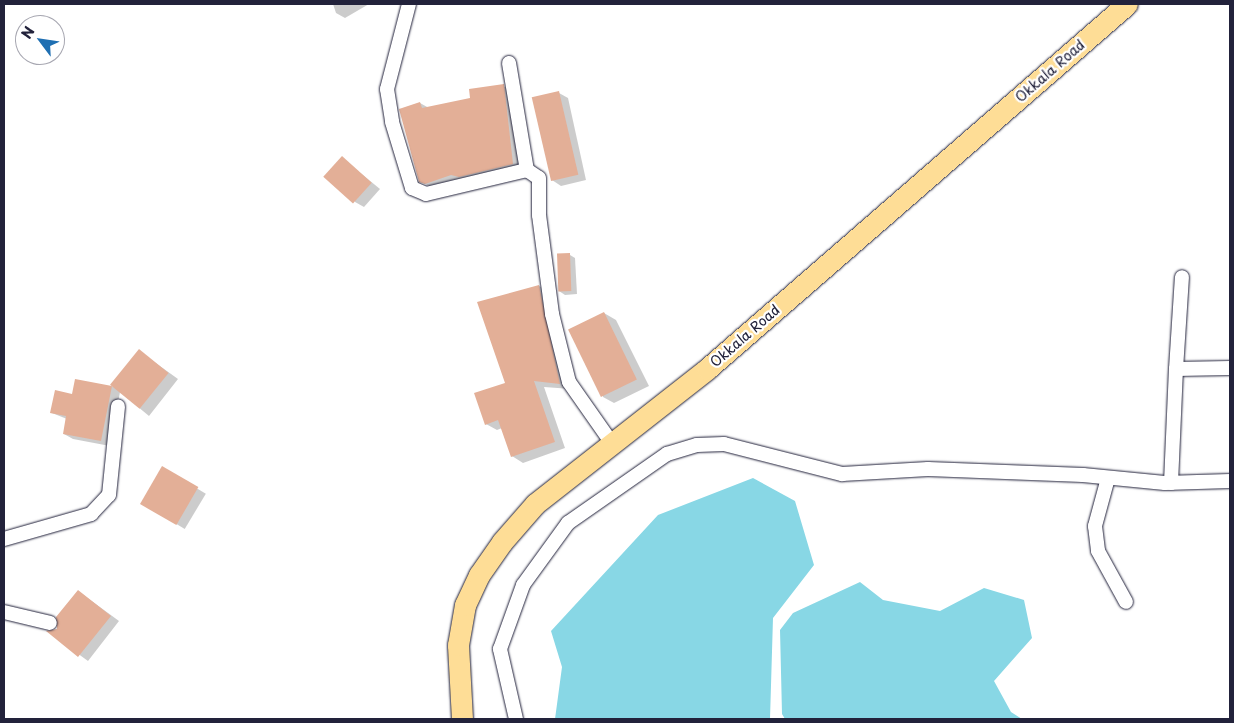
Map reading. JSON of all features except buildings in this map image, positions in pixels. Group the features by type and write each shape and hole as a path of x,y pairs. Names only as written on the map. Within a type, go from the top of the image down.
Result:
{"main road":[{"name":"Okkala Road","path":"462,719 458,644 465,605 480,575 535,504 611,442 707,369 1127,4"}],"street":[{"path":"409,4 387,89 392,122 412,188 426,194 442,192 527,170"},
{"path":"509,63 527,170 539,178 539,214 552,314 569,382 611,442"},
{"path":"1171,483 1182,277"},
{"path":"1176,369 1230,368"},
{"path":"4,539 90,514 109,495 118,406"},
{"path":"516,719 500,648 523,585 568,523 667,454 697,445 724,444 842,474 928,469 1171,483 1230,481"},
{"path":"1108,478 1095,526 1098,551 1126,602"},
{"path":"4,612 50,623"}],"water":[{"path":"753,478 795,501 814,565 773,618 770,719 555,719 562,667 551,631 658,515"},
{"path":"860,582 883,600 940,611 984,588 1024,600 1032,638 994,681 1011,712 1022,719 785,719 782,714 780,630 793,613"}]}
